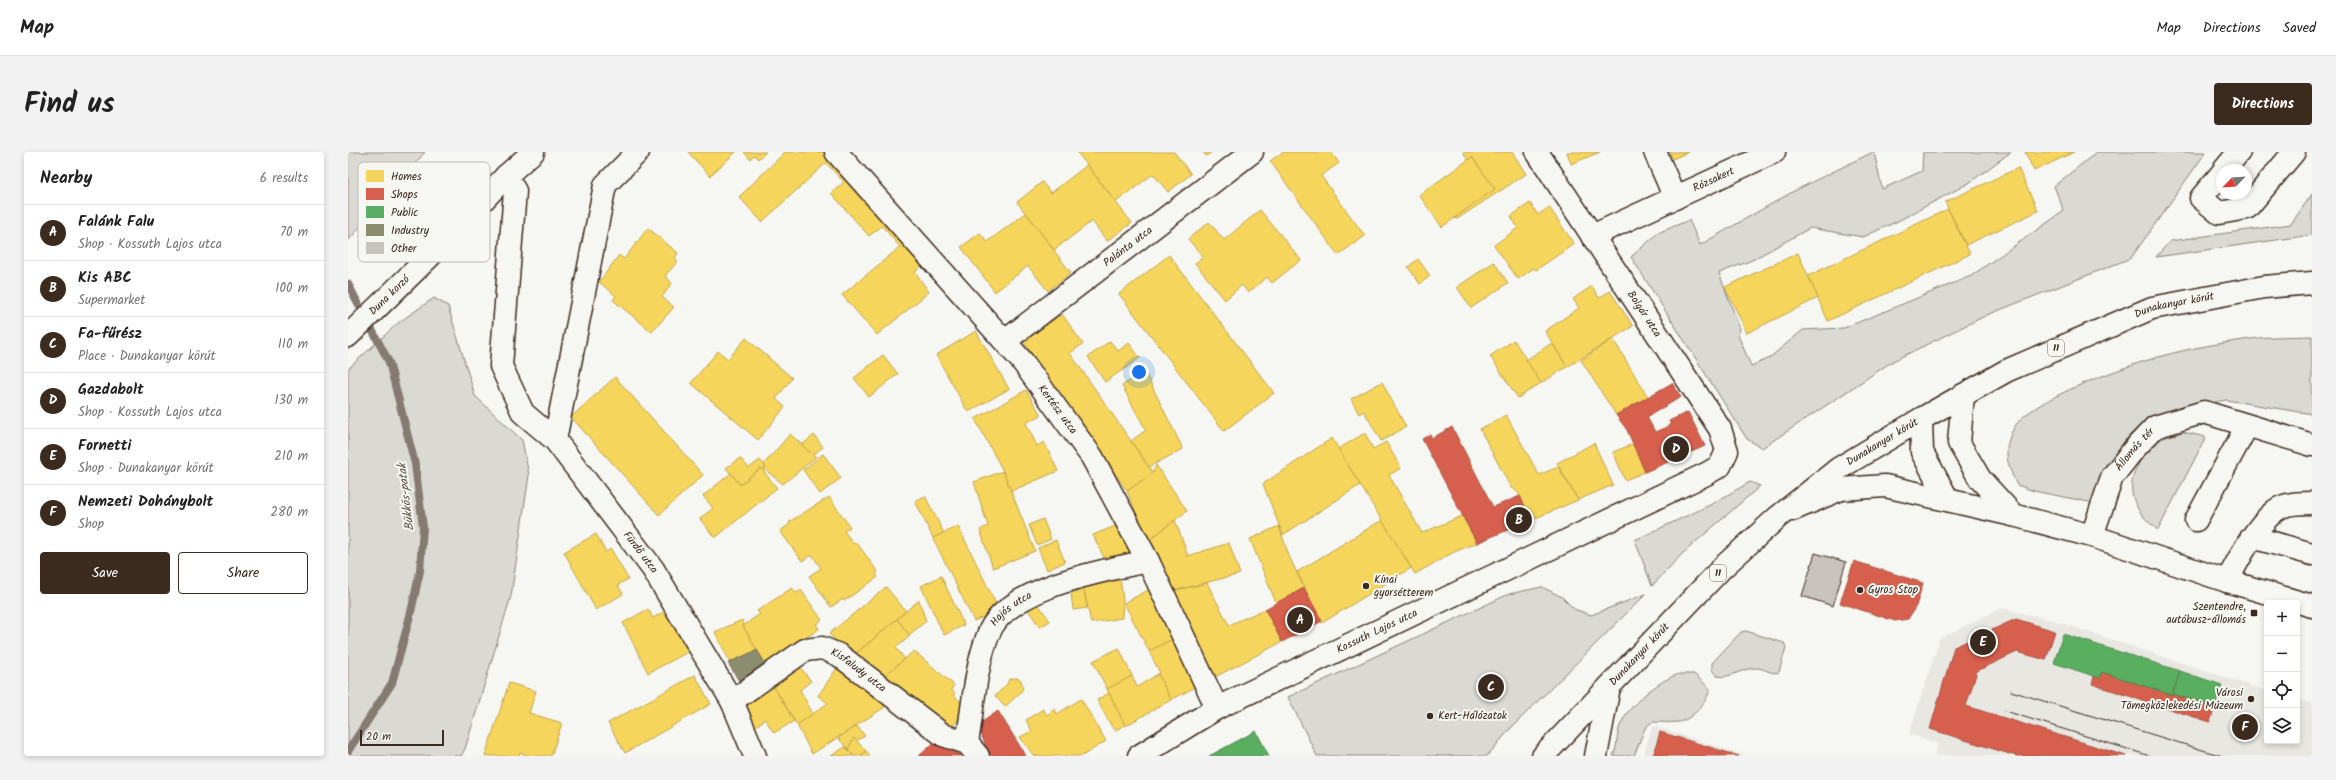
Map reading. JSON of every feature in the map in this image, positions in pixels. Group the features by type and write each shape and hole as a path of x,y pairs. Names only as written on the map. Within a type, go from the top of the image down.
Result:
{"street":[{"name":"Duna korzó","path":"490,193 533,152"},
{"path":"555,440 605,185 638,152"},
{"name":"Kertész utca","path":"836,152 1022,361 1092,457 1148,561 1218,708"},
{"name":"Palánta utca","path":"1005,342 1252,152"},
{"name":"Bolgár utca","path":"1538,152 1720,429 1727,450 1725,458 1720,466 1706,474"},
{"path":"1655,152 1675,198"},
{"name":"Rózsakert","path":"1592,236 1774,152"},
{"path":"2229,164 2239,152"},
{"path":"2216,180 2201,198 2219,213 2247,208 2294,152"},
{"name":"Fürdő utca","path":"506,176 515,192 494,366 523,413 555,440 653,569 732,701 755,756"},
{"name":"Duna korzó","path":"348,336 424,262"},
{"name":"Dunakanyar körút","path":"1543,756 1723,567 1778,517 1838,469 1963,395 2020,365 2152,308 2264,287 2312,283"},
{"path":"1963,395 1959,442 1980,479 2013,515"},
{"name":"Állomás tér","path":"2092,536 2112,477 2134,449 2155,427 2204,412 2312,446"},
{"path":"1921,419 1922,452 1948,500"},
{"path":"2196,520 2247,426"},
{"name":"Kossuth Lajos utca","path":"1139,756 1218,708 1706,474"},
{"path":"1778,517 1840,489 1885,486 2013,515 2092,536 2226,581 2312,606"},
{"path":"2226,581 2252,537 2277,509 2298,503 2312,503"},
{"path":"2252,537 2312,554"},
{"name":"Hajós utca","path":"972,749 980,667 988,635 995,622 1020,601 1037,591 1074,579 1148,561"},
{"name":"Kisfaludy utca","path":"732,701 805,650 822,648 839,655 943,735 972,749"},
{"path":"1596,756 1609,687"}],"shaded area":[{"path":"348,152 425,152 416,162 358,162 358,229 348,241"},
{"path":"1873,152 1882,189 1922,171 1923,152 2011,152 1969,183 1898,221 1863,237 1810,228 1752,260 1719,273 1740,329 1738,335 1751,366 1768,359 1803,330 1844,328 1971,276 2064,211 2054,186 2097,152 2206,152 2131,258 1987,315 1893,361 1762,448 1747,439 1631,257 1658,233 1689,220 1700,245 1794,191"},
{"path":"2312,194 2312,235 2156,257 2170,241 2291,224"},
{"path":"434,298 448,306 475,396 522,440 529,475 511,596 465,749 461,756 348,756 348,369 398,323"},
{"path":"2312,336 2312,414 2226,400 2180,409 2151,421 2131,434 2111,460 2094,503 2034,491 2017,485 2008,464 2007,457 2010,436 2014,428 2023,417 2059,395 2081,384 2162,356 2217,344 2259,338"},
{"path":"2183,432 2206,437 2158,530 2149,522 2136,506 2132,488 2133,478 2143,457 2153,444 2163,438"},
{"path":"1750,482 1760,486 1682,554 1652,586 1635,540 1712,504"},
{"path":"1542,587 1562,597 1574,609 1591,615 1646,594 1510,729 1487,756 1317,756 1288,697 1509,594"},
{"path":"2002,608 2052,620 2264,690 2264,744 2300,744 2300,700 2312,703 2312,756 1934,756 1938,743 1909,734 1940,638"},
{"path":"1746,631 1784,643 1786,647 1779,672 1773,673 1760,668 1752,668 1733,675 1717,676 1712,670 1712,663 1741,632"},
{"path":"1679,674 1694,674 1710,689 1709,694 1698,710 1683,721 1652,722 1645,728 1634,756 1613,756 1620,726 1630,710 1653,688"},
{"path":"1653,726 1747,756 1643,756"}],"building: Homes":[{"path":"688,152 736,152 710,176"},
{"path":"744,152 766,152 758,159 754,155 750,159"},
{"path":"785,152 834,152 929,259 915,272 929,292 877,335 842,295 900,247 882,226 869,236 831,193 844,182 826,163 762,222 739,197"},
{"path":"1077,152 1174,152 1191,174 1168,192 1153,174 1116,202"},
{"path":"1203,152 1212,152 1206,156"},
{"path":"1283,152 1331,152 1339,163 1321,176 1365,236 1338,255 1270,161"},
{"path":"1463,152 1512,152 1526,174 1457,219 1454,218 1495,189 1472,157 1468,160"},
{"path":"1567,152 1600,152 1571,164"},
{"path":"1669,152 1688,152 1673,159"},
{"path":"2025,152 2074,152 2034,171"},
{"path":"1472,157 1495,189 1442,227 1419,195"},
{"path":"1087,165 1132,223 1107,241 1092,221 1054,250 1017,202 1042,182 1051,193"},
{"path":"2018,168 2038,211 1966,245 1945,202"},
{"path":"1530,203 1538,215 1549,207 1574,244 1536,270 1534,268 1518,279 1494,245 1518,228 1511,216"},
{"path":"1948,209 1970,254 1828,321 1808,276"},
{"path":"1260,210 1301,260 1272,283 1267,277 1248,293 1242,285 1225,300 1195,263 1203,257 1188,239 1209,222 1224,240"},
{"path":"1026,213 1071,273 1048,291 1028,266 995,292 961,247 980,233 987,242"},
{"path":"648,228 678,253 675,258 678,261 665,276 672,283 662,297 674,307 652,332 613,300 616,296 599,282 619,255 624,259"},
{"path":"1798,253 1818,298 1747,333 1725,287"},
{"path":"1169,255 1274,393 1224,431 1119,294"},
{"path":"1418,259 1430,276 1420,284 1408,267"},
{"path":"1494,262 1508,283 1471,308 1457,287"},
{"path":"1592,286 1599,298 1610,291 1633,326 1567,367 1545,331 1579,308 1573,299"},
{"path":"1062,314 1083,344 1070,353 1153,473 1127,491 1023,341"},
{"path":"976,331 1009,389 968,412 936,355"},
{"path":"746,338 792,378 776,399 785,407 758,440 691,383 718,351 728,359"},
{"path":"1613,339 1648,397 1616,415 1581,360"},
{"path":"1514,340 1541,383 1518,398 1490,356"},
{"path":"1110,341 1118,351 1129,343 1140,358 1105,382 1088,357"},
{"path":"1552,343 1567,367 1541,383 1526,360"},
{"path":"883,355 898,374 869,397 854,378"},
{"path":"1144,370 1183,449 1149,467 1131,441 1146,430 1122,386"},
{"path":"615,377 703,475 659,515 571,417"},
{"path":"1382,382 1406,427 1381,441 1364,411 1359,414 1351,399"},
{"path":"1026,390 1041,415 1026,423 1037,446 1044,442 1058,471 1011,491 1003,471 975,419"},
{"path":"1506,415 1539,475 1558,467 1578,500 1531,520 1520,496 1516,490 1511,488 1480,429"},
{"path":"1365,433 1373,449 1386,442 1401,468 1389,475 1422,533 1462,516 1477,543 1454,552 1415,574 1338,449"},
{"path":"790,434 816,457 783,484 764,469 764,464"},
{"path":"814,435 823,447 813,455 802,445"},
{"path":"1332,438 1360,485 1283,535 1263,484"},
{"path":"1594,443 1613,485 1578,500 1557,463"},
{"path":"1633,444 1645,472 1625,480 1613,452"},
{"path":"823,454 841,478 820,494 803,470"},
{"path":"740,458 749,468 760,460 766,467 762,470 761,468 740,485 726,468"},
{"path":"1156,465 1187,511 1148,541 1127,491 1153,473"},
{"path":"761,468 777,488 715,538 700,519 713,508 703,496 731,473 740,485"},
{"path":"1003,471 1035,551 993,568 980,530 988,526 974,482"},
{"path":"925,496 944,533 933,538 915,501"},
{"path":"829,497 850,527 844,531 854,544 856,542 878,572 876,574 878,577 844,601 843,599 831,607 809,576 821,568 812,555 802,561 780,531 790,524 789,522"},
{"path":"1043,519 1051,539 1037,545 1029,525"},
{"path":"1175,520 1188,556 1229,543 1240,574 1169,592 1148,541"},
{"path":"1382,520 1411,568 1322,623 1297,572"},
{"path":"1120,524 1133,555 1106,562 1093,535"},
{"path":"958,526 999,610 974,621 933,538"},
{"path":"1279,526 1289,556 1304,588 1276,603 1250,539"},
{"path":"596,534 606,552 611,549 628,579 618,585 623,594 596,610 564,552"},
{"path":"1056,540 1065,562 1047,570 1038,548"},
{"path":"941,576 964,625 944,635 921,586"},
{"path":"1120,577 1123,601 1122,618 1091,623 1083,586"},
{"path":"1207,583 1229,625 1265,609 1282,642 1213,678 1169,592"},
{"path":"886,587 906,611 853,656 829,634"},
{"path":"792,588 796,593 801,590 822,620 816,624 819,629 766,665 743,626 760,614 757,611"},
{"path":"1150,589 1175,638 1149,651 1124,603"},
{"path":"1084,590 1087,608 1073,610 1071,593"},
{"path":"919,600 926,621 909,635 897,619"},
{"path":"1036,601 1050,621 1040,627 1026,607"},
{"path":"648,609 653,618 669,609 692,650 648,673 623,623"},
{"path":"897,619 910,636 896,648 905,659 882,679 853,656"},
{"path":"742,620 743,626 757,650 730,662 715,632"},
{"path":"1175,638 1199,685 1171,700 1158,674 1160,673 1149,651"},
{"path":"1119,648 1132,676 1107,689 1093,661"},
{"path":"914,651 954,685 951,690 955,693 953,695 968,708 948,732 881,679"},
{"path":"796,662 811,681 800,690 813,714 797,725 771,682"},
{"path":"837,668 850,677 866,680 885,707 812,754 797,725 828,703 818,696"},
{"path":"1158,674 1171,700 1125,726 1107,689 1132,676 1137,687"},
{"path":"695,675 711,704 625,753 608,723"},
{"path":"1017,678 1021,680 1023,687 1021,692 1005,707 995,696 1007,684 1009,679"},
{"path":"771,682 794,721 774,733 765,719 749,732 739,705"},
{"path":"509,683 536,691 529,713 562,723 551,756 529,756 520,753 519,756 485,756"},
{"path":"1109,693 1125,725 1116,730 1115,728 1113,729 1097,700"},
{"path":"1081,699 1106,741 1082,756 1034,756 1020,737 1032,731 1026,720 1043,709 1047,715 1055,709 1057,714"},
{"path":"857,726 865,736 856,741 854,738 848,749 838,738"},
{"path":"854,738 866,751 860,756 854,756 848,749"},
{"path":"845,747 854,756 831,756"},
{"path":"866,751 870,756 860,756"}],"building: Shops":[{"path":"1672,383 1681,397 1647,417 1655,432 1671,425 1669,421 1688,412 1705,446 1645,472 1627,430 1616,415"},
{"path":"1452,427 1493,507 1520,496 1531,520 1477,543 1422,439 1430,434 1432,438"},
{"path":"1854,561 1923,583 1916,606 1908,619 1895,621 1840,603"},
{"path":"1304,588 1322,621 1282,642 1265,609"},
{"path":"2016,619 2055,631 2046,660 2017,652 1977,671 1966,706 2126,756 2016,756 1930,729 1954,647"},
{"path":"2102,672 2215,707 2210,722 2092,684 2094,676 2100,678"},
{"path":"998,711 1026,756 992,756 986,747 978,725"},
{"path":"1660,732 1739,756 1653,756"},
{"path":"938,739 959,754 961,756 919,756"}],"building: Public":[{"path":"2063,634 2180,671 2172,695 2102,672 2100,678 2054,663"},
{"path":"2180,671 2222,685 2215,707 2173,694"},
{"path":"1256,731 1269,756 1209,756"}],"building: Industry":[{"path":"757,650 765,663 739,681 728,663"}],"building: Other":[{"path":"1815,553 1846,562 1833,606 1802,596"}],"waterway":[{"name":"Bükkös-patak","path":"348,284 389,362 415,464 423,527 420,571 411,612 392,683 348,751"}],"tram line":[{"path":"2011,691 2222,756"},
{"path":"2005,711 2150,756"}],"place":[{"name":"Gazdabolt","path":"1676,449"},
{"name":"Kis ABC","path":"1519,520"},
{"name":"Kínai gyorsétterem","path":"1366,586"},
{"name":"Gyros Stop","path":"1860,590"},
{"name":"Szentendre, autóbusz-állomás","path":"2254,613"},
{"name":"Falánk Falu","path":"1300,620"},
{"name":"Fornetti","path":"1983,642"},
{"name":"Fa-fűrész","path":"1491,687"},
{"name":"Városi Tömegközlekedési Múzeum","path":"2251,699"},
{"name":"Kert-Hálózatok","path":"1430,716"},
{"name":"Nemzeti Dohánybolt","path":"2245,727"}]}
